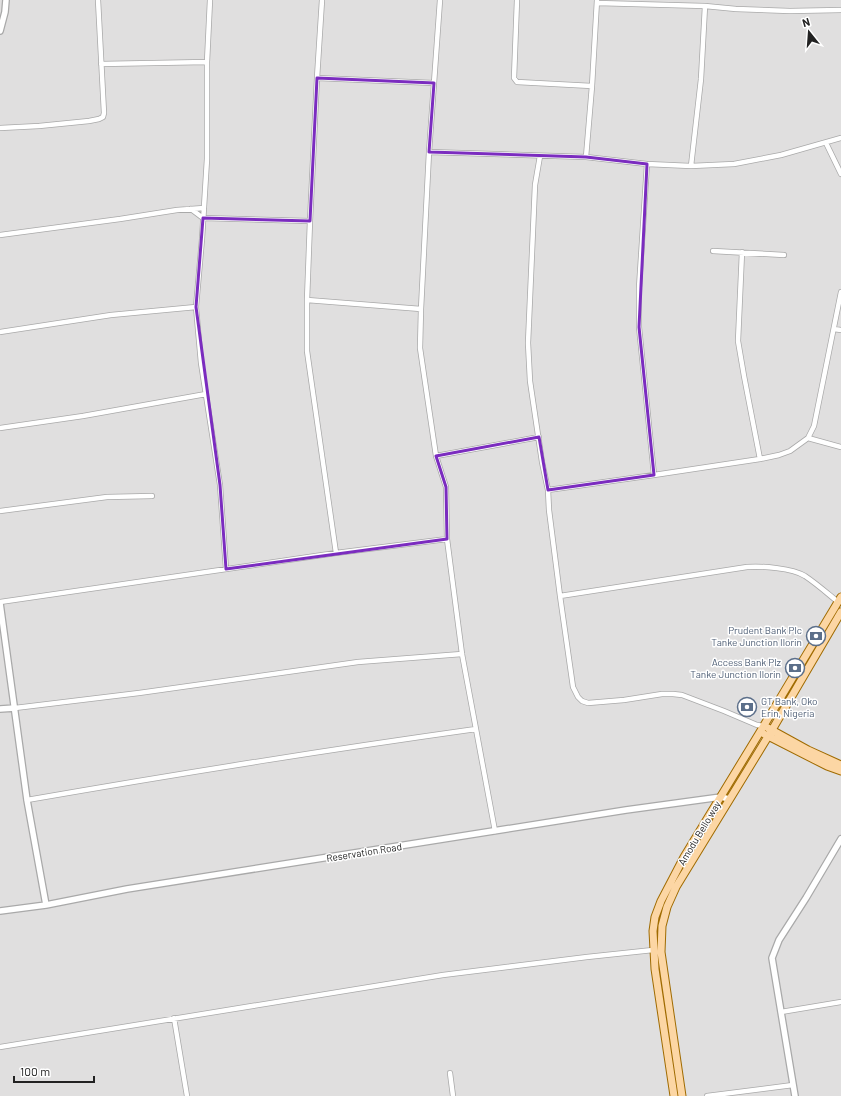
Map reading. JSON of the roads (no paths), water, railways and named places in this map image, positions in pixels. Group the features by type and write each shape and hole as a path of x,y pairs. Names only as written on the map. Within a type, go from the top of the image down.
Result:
{"main road":[{"name":"Amodu Bello way","path":"674,1096 655,969 653,931 655,917 661,901 684,857 721,797 760,728 839,599"},
{"name":"Amodu Bello way","path":"682,1096 661,952 662,926 667,907 676,887 770,733 841,612"},
{"path":"760,728 841,765"},
{"path":"770,733 827,766 841,771"}],"street":[{"path":"0,31 5,12 6,0"},
{"path":"0,128 38,126 99,119 103,117 98,0"},
{"path":"210,0 207,62 207,159 204,218 196,307 201,363 220,485 226,569"},
{"path":"322,0 310,221 307,351 336,553"},
{"path":"440,0 429,152 420,348 436,456 446,487 447,539 462,654 495,831"},
{"path":"517,0 514,78 517,82 592,86"},
{"path":"586,157 597,1 782,11 841,10"},
{"path":"691,166 701,71 705,6"},
{"path":"101,64 207,62"},
{"path":"317,78 434,83"},
{"path":"429,152 586,157 647,164 691,166 734,164 781,155 841,138"},
{"path":"826,143 841,174"},
{"path":"540,156 535,185 528,344 530,382 548,490 549,510 573,687 578,697 582,701 588,703 624,700 662,694 682,695 724,711 760,728"},
{"path":"647,164 639,288 639,327 654,476"},
{"path":"0,235 177,210 204,208"},
{"path":"191,209 204,218 310,221"},
{"path":"713,251 784,255"},
{"path":"742,252 738,340 760,459"},
{"path":"548,490 654,476 760,459 790,451 808,438 814,426 841,292"},
{"path":"307,300 421,309"},
{"path":"0,332 111,316 196,307"},
{"path":"834,329 841,330"},
{"path":"0,428 84,416 206,394"},
{"path":"436,456 539,438"},
{"path":"808,438 841,447"},
{"path":"0,511 107,497 152,496"},
{"path":"46,905 27,800 0,603 336,553 447,539"},
{"path":"560,596 759,566 771,567 804,576 839,599"},
{"path":"0,649 7,649"},
{"path":"0,709 139,693 358,662 462,654"},
{"path":"27,800 394,740 476,730"},
{"name":"Reservation Road","path":"0,911 46,905 127,890 626,810 721,797 729,799"},
{"path":"795,1096 772,958 779,940 841,839"},
{"path":"0,1047 443,975 653,950"},
{"path":"781,1012 841,1002"},
{"path":"174,1018 187,1096"},
{"path":"450,1073 453,1096"},
{"path":"706,1096 793,1084"}],"place":[{"name":"Prudent Bank Plc Tanke Junction Ilorin","path":"816,636"},
{"name":"Access Bank Plz Tanke Junction Ilorin","path":"795,668"},
{"name":"GT Bank, Oko Erin, Nigeria","path":"747,707"}]}
